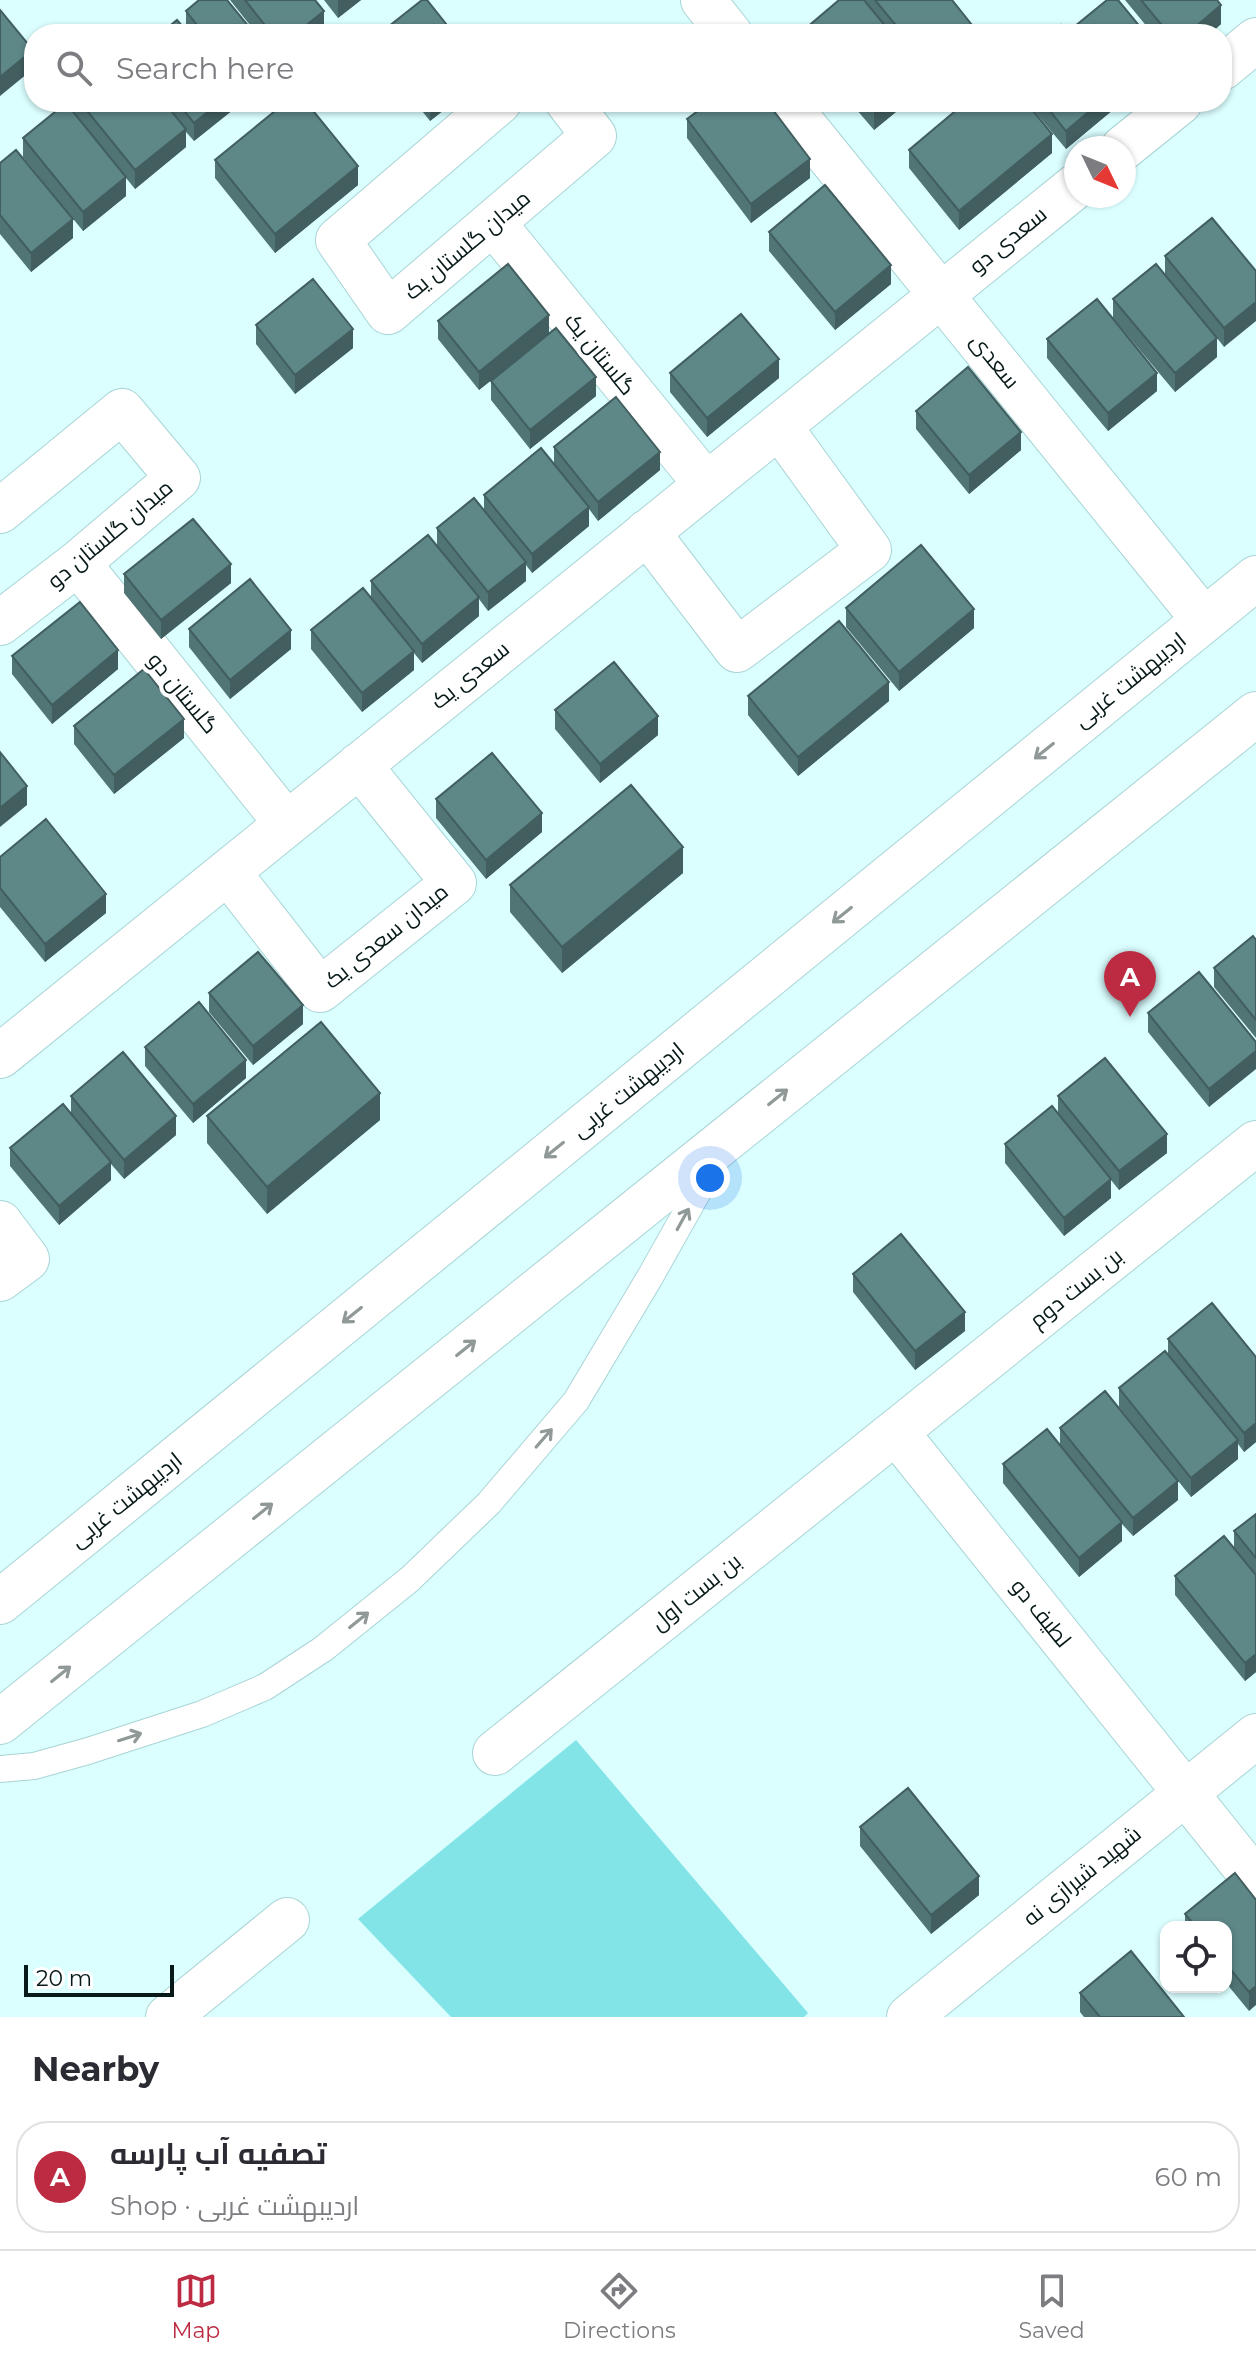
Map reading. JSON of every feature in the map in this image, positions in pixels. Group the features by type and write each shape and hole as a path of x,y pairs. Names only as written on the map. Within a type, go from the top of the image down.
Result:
{"street":[{"path":"703,0 722,24"},
{"path":"1232,60 1256,40"},
{"name":"میدان گلستان یک","path":"487,112 338,240 388,312 594,136 576,112"},
{"name":"سعدی","path":"793,112 1204,620"},
{"path":"1136,138 1168,112"},
{"name":"سعدی دو","path":"941,295 1064,196"},
{"name":"گلستان یک","path":"494,224 706,484"},
{"name":"سعدی یک","path":"0,1056 941,295"},
{"name":"میدان گلستان دو","path":"0,511 122,411 178,478 78,563 0,623"},
{"path":"647,532 737,650 869,550 779,426"},
{"name":"گلستان دو","path":"78,563 287,824"},
{"name":"اردیبهشت غربی","path":"0,1602 1256,578"},
{"path":"0,1722 1256,714"},
{"name":"میدان سعدی یک","path":"228,872 320,990 454,883 359,765"},
{"name":"بن بست دوم","path":"896,1432 1256,1143"},
{"path":"0,1223 27,1259 0,1279"},
{"name":"بن بست اول","path":"495,1753 896,1432"},
{"name":"لطیف دو","path":"896,1432 1256,1881"},
{"name":"شهید شیرازی نه","path":"909,2017 1256,1736"},
{"path":"168,2017 287,1920"}],"lane":[{"path":"0,1769 34,1766 88,1751 202,1714 265,1687 323,1649 410,1579 489,1503 576,1401 728,1137"}],"shaded area":[{"path":"576,1740 808,2013 804,2017 451,2017 358,1919"}],"building":[{"path":"199,0 227,0 247,24 196,24 186,11"},
{"path":"245,0 315,0 324,11 308,24 264,24"},
{"path":"422,0 427,0 446,24 392,24"},
{"path":"839,0 864,0 884,24 811,24"},
{"path":"875,0 952,0 971,24 895,24"},
{"path":"1107,0 1118,0 1138,24 1078,24"},
{"path":"1141,0 1217,0 1221,5 1199,24 1161,24"},
{"path":"0,10 24,39 24,57 0,77"},
{"path":"55,112 73,112 126,177 83,212 23,138"},
{"path":"88,112 172,112 186,129 135,170"},
{"path":"185,112 208,112 194,123"},
{"path":"274,112 314,112 358,166 275,234 215,160"},
{"path":"696,112 775,112 810,159 751,204 687,119"},
{"path":"954,112 1034,112 1052,134 959,211 909,150"},
{"path":"1051,112 1088,112 1066,131"},
{"path":"16,150 73,219 31,253 0,215 0,163"},
{"path":"825,185 891,265 835,312 769,232"},
{"path":"1212,218 1256,271 1256,302 1224,328 1165,256"},
{"path":"508,264 549,315 479,372 438,321"},
{"path":"1156,264 1217,338 1175,373 1113,299"},
{"path":"313,279 353,329 295,375 256,325"},
{"path":"1097,299 1157,373 1108,413 1047,339"},
{"path":"741,314 779,359 707,418 670,373"},
{"path":"556,328 596,377 530,430 491,381"},
{"path":"968,367 1021,432 969,475 916,411"},
{"path":"616,397 660,452 598,502 554,447"},
{"path":"541,448 589,507 532,554 484,495"},
{"path":"474,498 526,562 488,592 437,528"},
{"path":"193,519 231,564 161,620 124,574"},
{"path":"428,535 479,597 422,644 371,581"},
{"path":"921,545 974,609 899,672 846,608"},
{"path":"250,579 291,630 230,680 189,629"},
{"path":"363,588 414,651 362,693 311,630"},
{"path":"80,602 118,650 52,705 12,656"},
{"path":"839,621 889,682 798,757 748,696"},
{"path":"614,662 658,716 600,764 555,710"},
{"path":"144,669 184,719 114,775 74,726"},
{"path":"0,752 27,786 0,808"},
{"path":"492,753 542,813 486,860 436,799"},
{"path":"631,785 683,847 562,947 510,885"},
{"path":"46,819 106,894 45,944 0,888 0,857"},
{"path":"1253,936 1256,940 1256,1020 1214,968"},
{"path":"258,952 303,1005 253,1046 209,993"},
{"path":"1199,972 1256,1042 1256,1051 1209,1089 1148,1013"},
{"path":"199,1002 246,1060 193,1104 145,1047"},
{"path":"321,1022 380,1093 267,1187 207,1116"},
{"path":"123,1052 176,1116 124,1160 71,1096"},
{"path":"1105,1058 1167,1134 1119,1171 1058,1096"},
{"path":"63,1104 111,1162 59,1206 10,1148"},
{"path":"1052,1106 1111,1179 1064,1218 1005,1144"},
{"path":"901,1234 965,1312 915,1351 853,1274"},
{"path":"1212,1303 1256,1357 1256,1423 1244,1433 1168,1339"},
{"path":"1165,1351 1238,1440 1191,1478 1119,1388"},
{"path":"1105,1391 1178,1481 1133,1518 1060,1428"},
{"path":"1047,1429 1122,1522 1079,1558 1003,1464"},
{"path":"1256,1514 1256,1558 1234,1531"},
{"path":"1224,1536 1256,1575 1256,1654 1245,1663 1175,1576"},
{"path":"908,1788 979,1876 931,1915 860,1827"},
{"path":"1235,1873 1256,1900 1256,1986 1249,1992 1232,1971 1232,1921 1191,1921 1185,1914"},
{"path":"1131,1951 1160,1987 1160,1993 1165,1993 1184,2017 1100,2017 1080,1993"}],"place":[{"name":"تصفیه آب پارسه","path":"1130,1017"}]}
